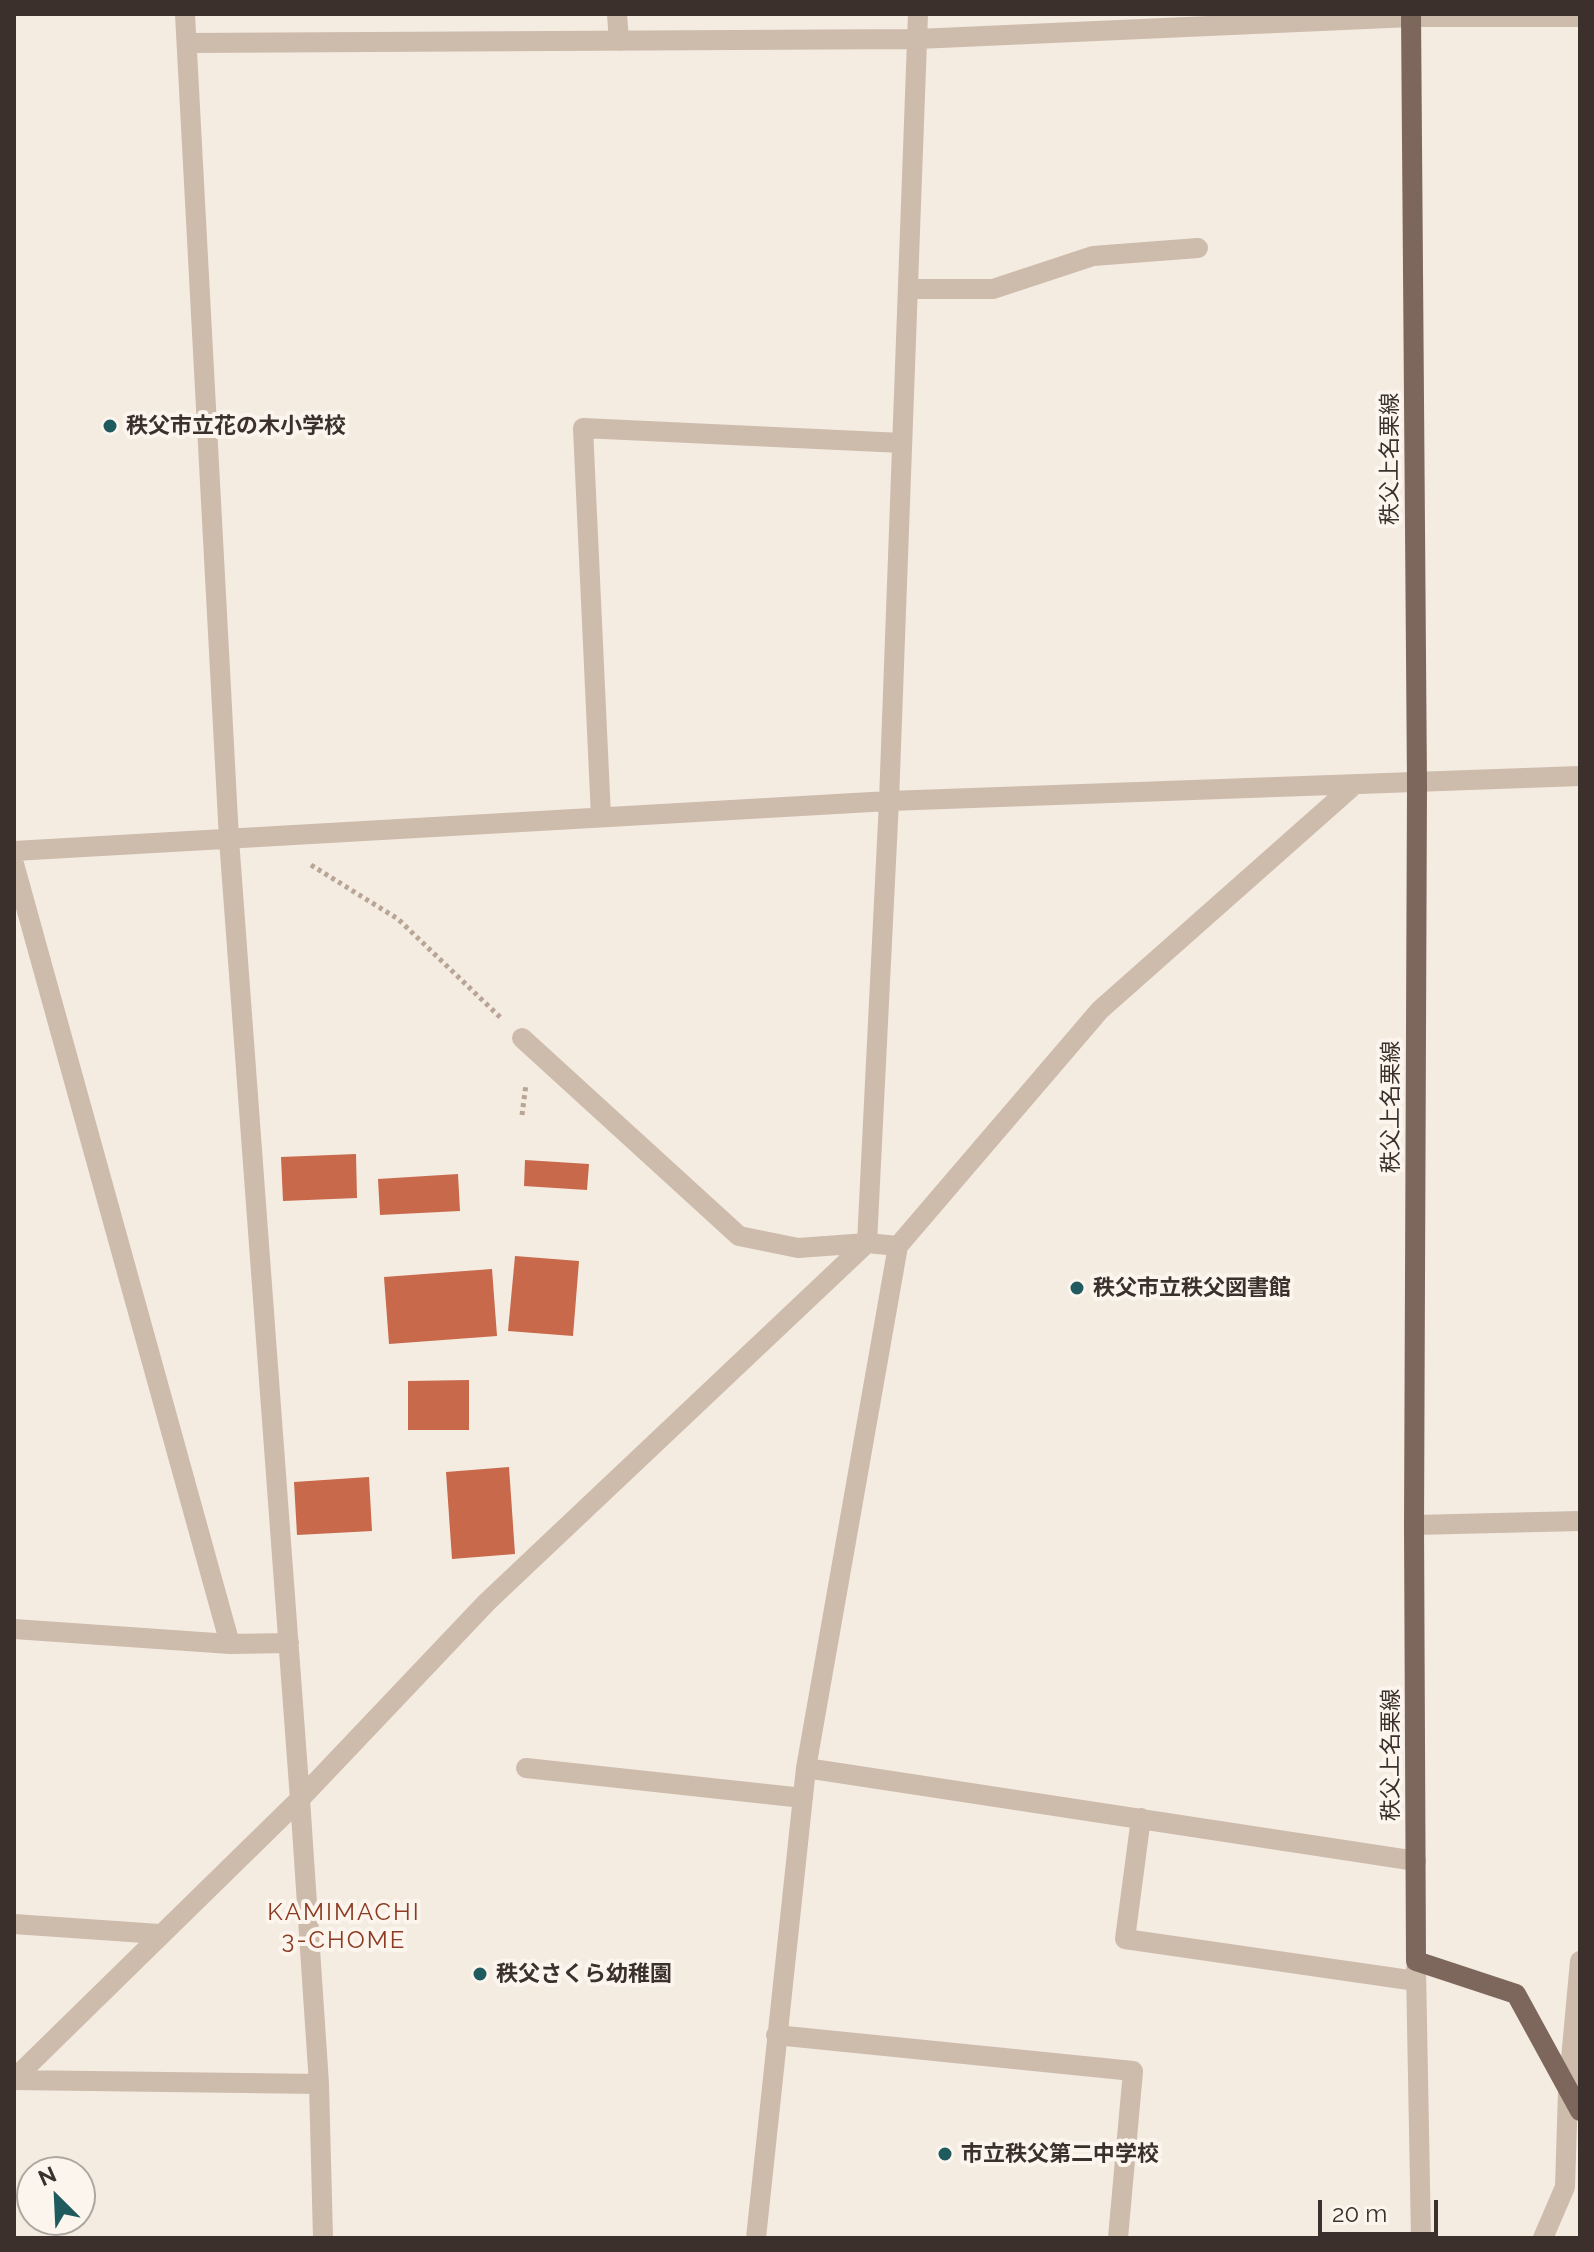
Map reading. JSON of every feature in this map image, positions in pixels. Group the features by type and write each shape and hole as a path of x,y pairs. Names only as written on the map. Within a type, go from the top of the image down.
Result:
{"main road":[{"name":"秩父上名栗線","path":"1411,16 1417,784 1416,1971"},
{"path":"1416,1971 1516,1994 1580,2111"}],"street":[{"path":"185,14 229,839 300,1799 319,2084 323,2238"},
{"path":"617,14 619,41"},
{"path":"14,2079 300,1799 487,1602 867,1243 889,801 918,14"},
{"path":"187,43 917,39 1411,16 1580,17"},
{"path":"908,289 993,289 1093,256 1198,248"},
{"path":"601,817 583,428 902,443"},
{"path":"14,851 889,801 1580,776"},
{"path":"756,2238 806,1768 898,1246 1100,1010 1353,786"},
{"path":"14,864 230,1644"},
{"path":"522,1038 739,1236 798,1248 867,1243 898,1246"},
{"path":"1414,1525 1580,1521"},
{"path":"14,1629 230,1644 289,1643"},
{"path":"526,1768 803,1798"},
{"path":"806,1768 1416,1861"},
{"path":"1141,1818 1125,1939 1416,1971 1421,2238"},
{"path":"14,1924 159,1934"},
{"path":"1543,2238 1565,2187 1568,2092 1580,1961"},
{"path":"776,2035 1133,2071 1118,2238"},
{"path":"14,2079 319,2084"}],"path":[{"path":"267,836 398,919 522,1038 526,1091 522,1115"}],"building":[{"path":"356,1154 357,1198 283,1201 281,1157"},
{"path":"525,1160 589,1164 587,1190 524,1186"},
{"path":"458,1174 460,1211 380,1215 378,1179"},
{"path":"515,1256 579,1261 573,1336 508,1331"},
{"path":"492,1269 497,1336 389,1344 384,1277"},
{"path":"469,1380 469,1430 408,1430 408,1381"},
{"path":"509,1467 515,1554 452,1559 446,1472"},
{"path":"369,1477 372,1531 297,1535 294,1482"}],"place":[{"name":"秩父市立花の木小学校","path":"110,426"},
{"name":"秩父市立秩父図書館","path":"1077,1288"},
{"name":"秩父さくら幼稚園","path":"480,1974"},
{"name":"市立秩父第二中学校","path":"945,2154"}],"district":[{"name":"KAMIMACHI 3-CHOME","path":"344,1927"}]}
